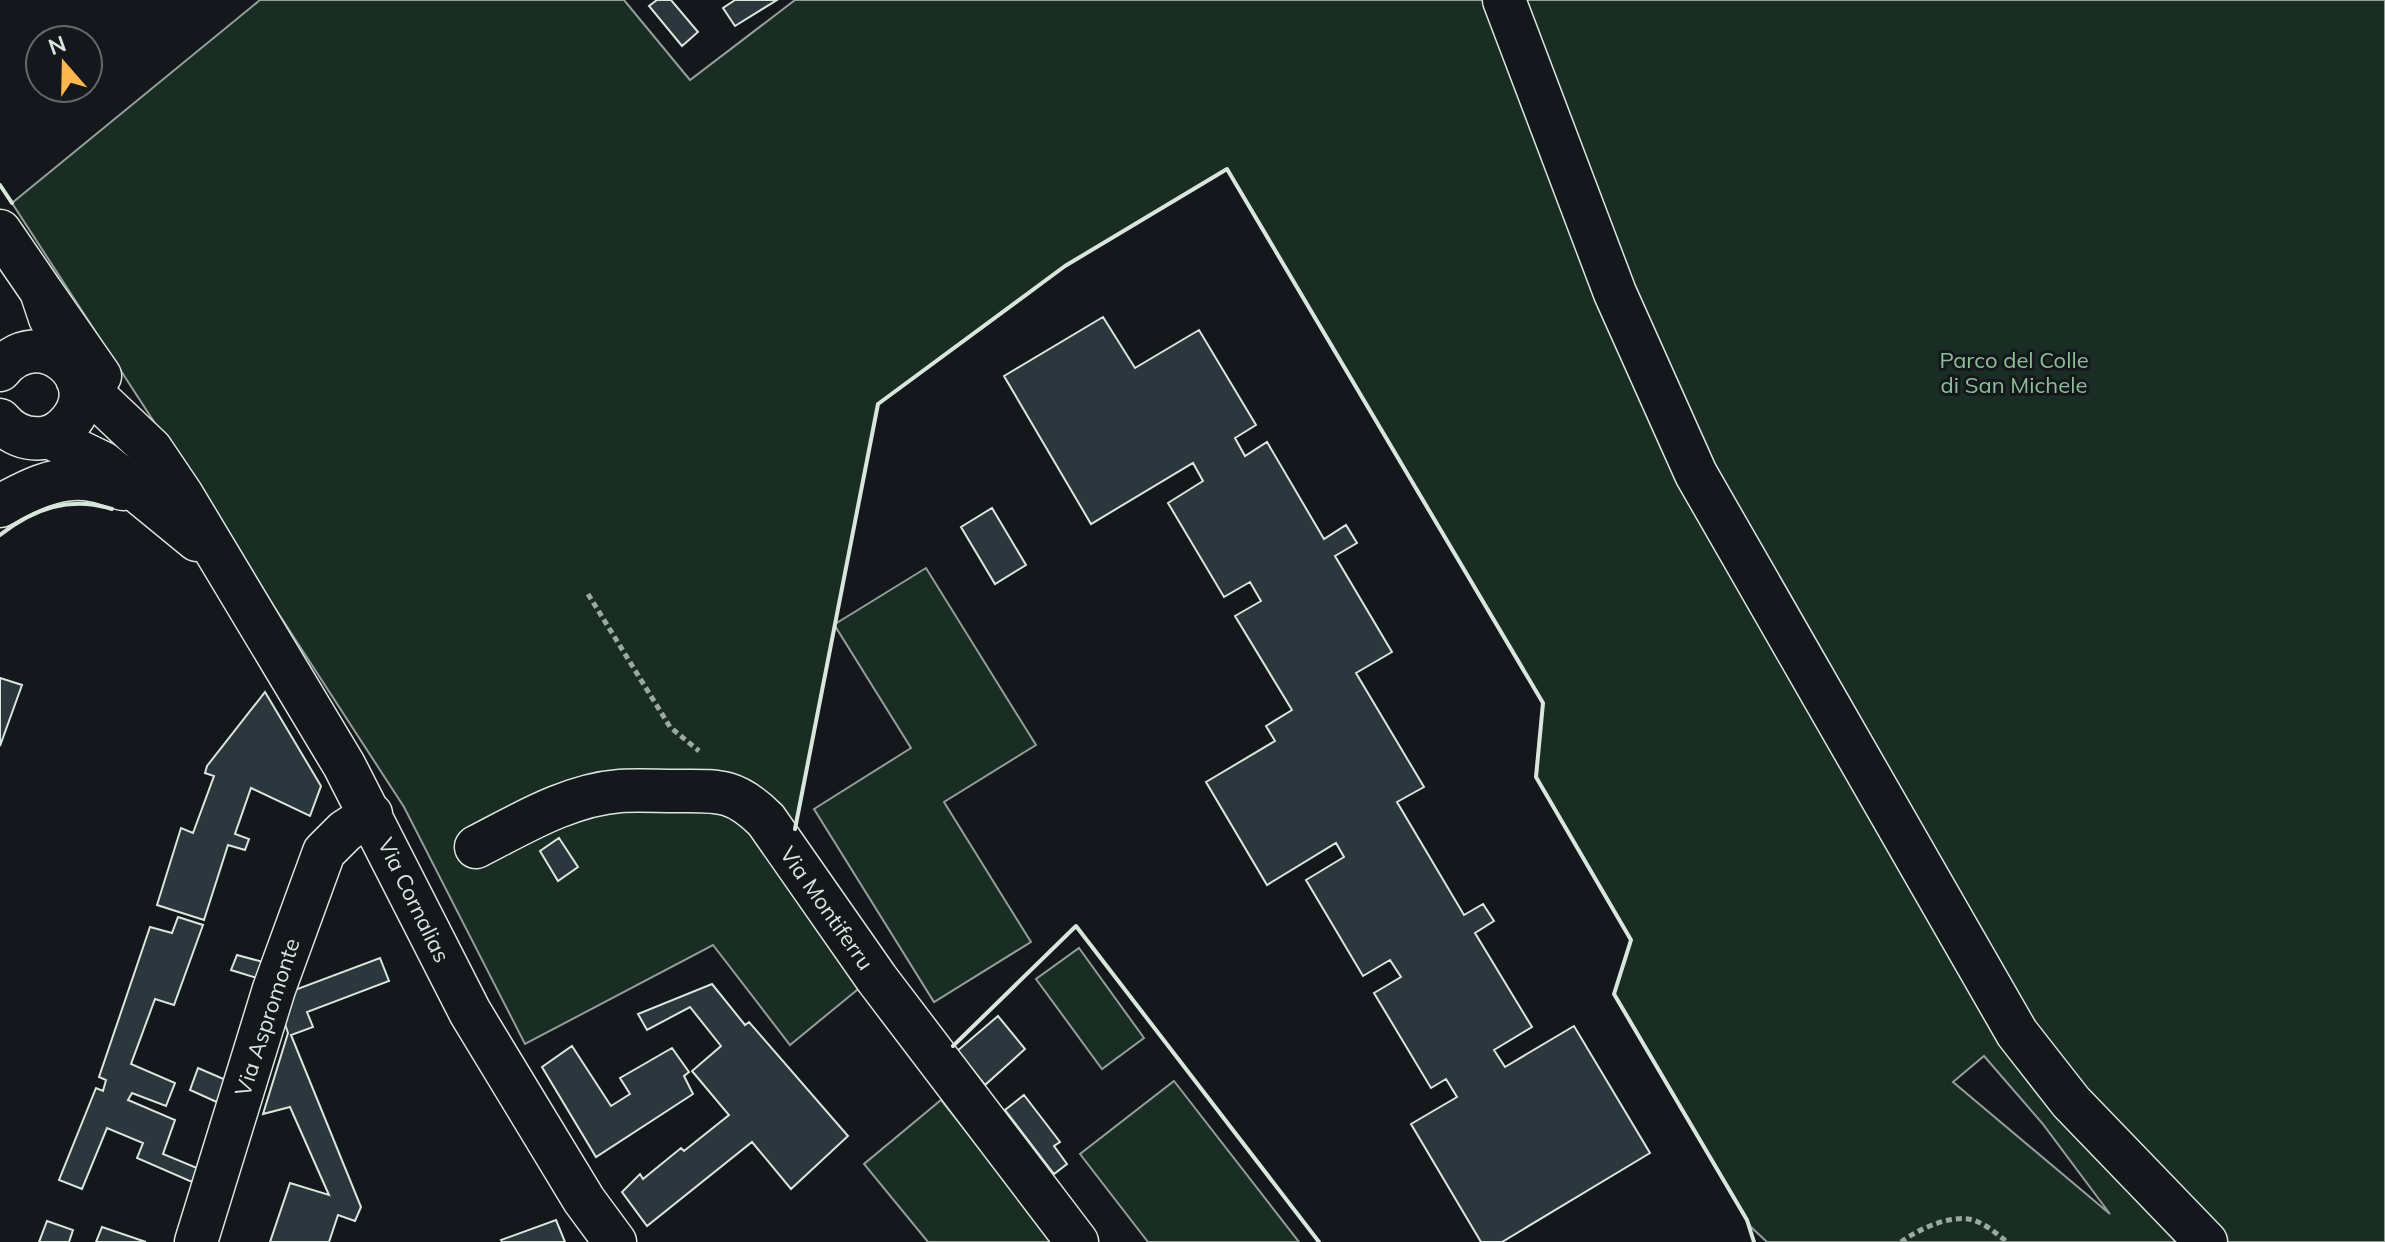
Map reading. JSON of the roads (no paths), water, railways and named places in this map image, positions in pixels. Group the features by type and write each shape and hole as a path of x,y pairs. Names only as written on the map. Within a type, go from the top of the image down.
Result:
{"street":[{"path":"1504,0 1615,293 1696,474 2017,1033 2071,1102 2206,1242"},
{"path":"0,231 151,449"},
{"path":"0,466 28,432 62,431 79,407 80,393 41,291"},
{"path":"0,370 19,354 32,351 47,352 69,368"},
{"name":"Via Cornalias","path":"69,368 151,449 182,495 371,814 470,1012 584,1200 615,1242"},
{"name":"Via Cornalias","path":"28,432 103,463 217,556"},
{"path":"0,506 29,490 73,479 86,479 143,495"},
{"name":"Via Montiferru","path":"476,847 534,817 586,797 620,791 709,791 731,794 748,803 766,820 877,979 1077,1242"},
{"name":"Via Aspromonte","path":"196,1242 274,989 324,852 345,831 371,814"}],"park label":[{"name":"Parco del Colle di San Michele","path":"2014,372"}]}
